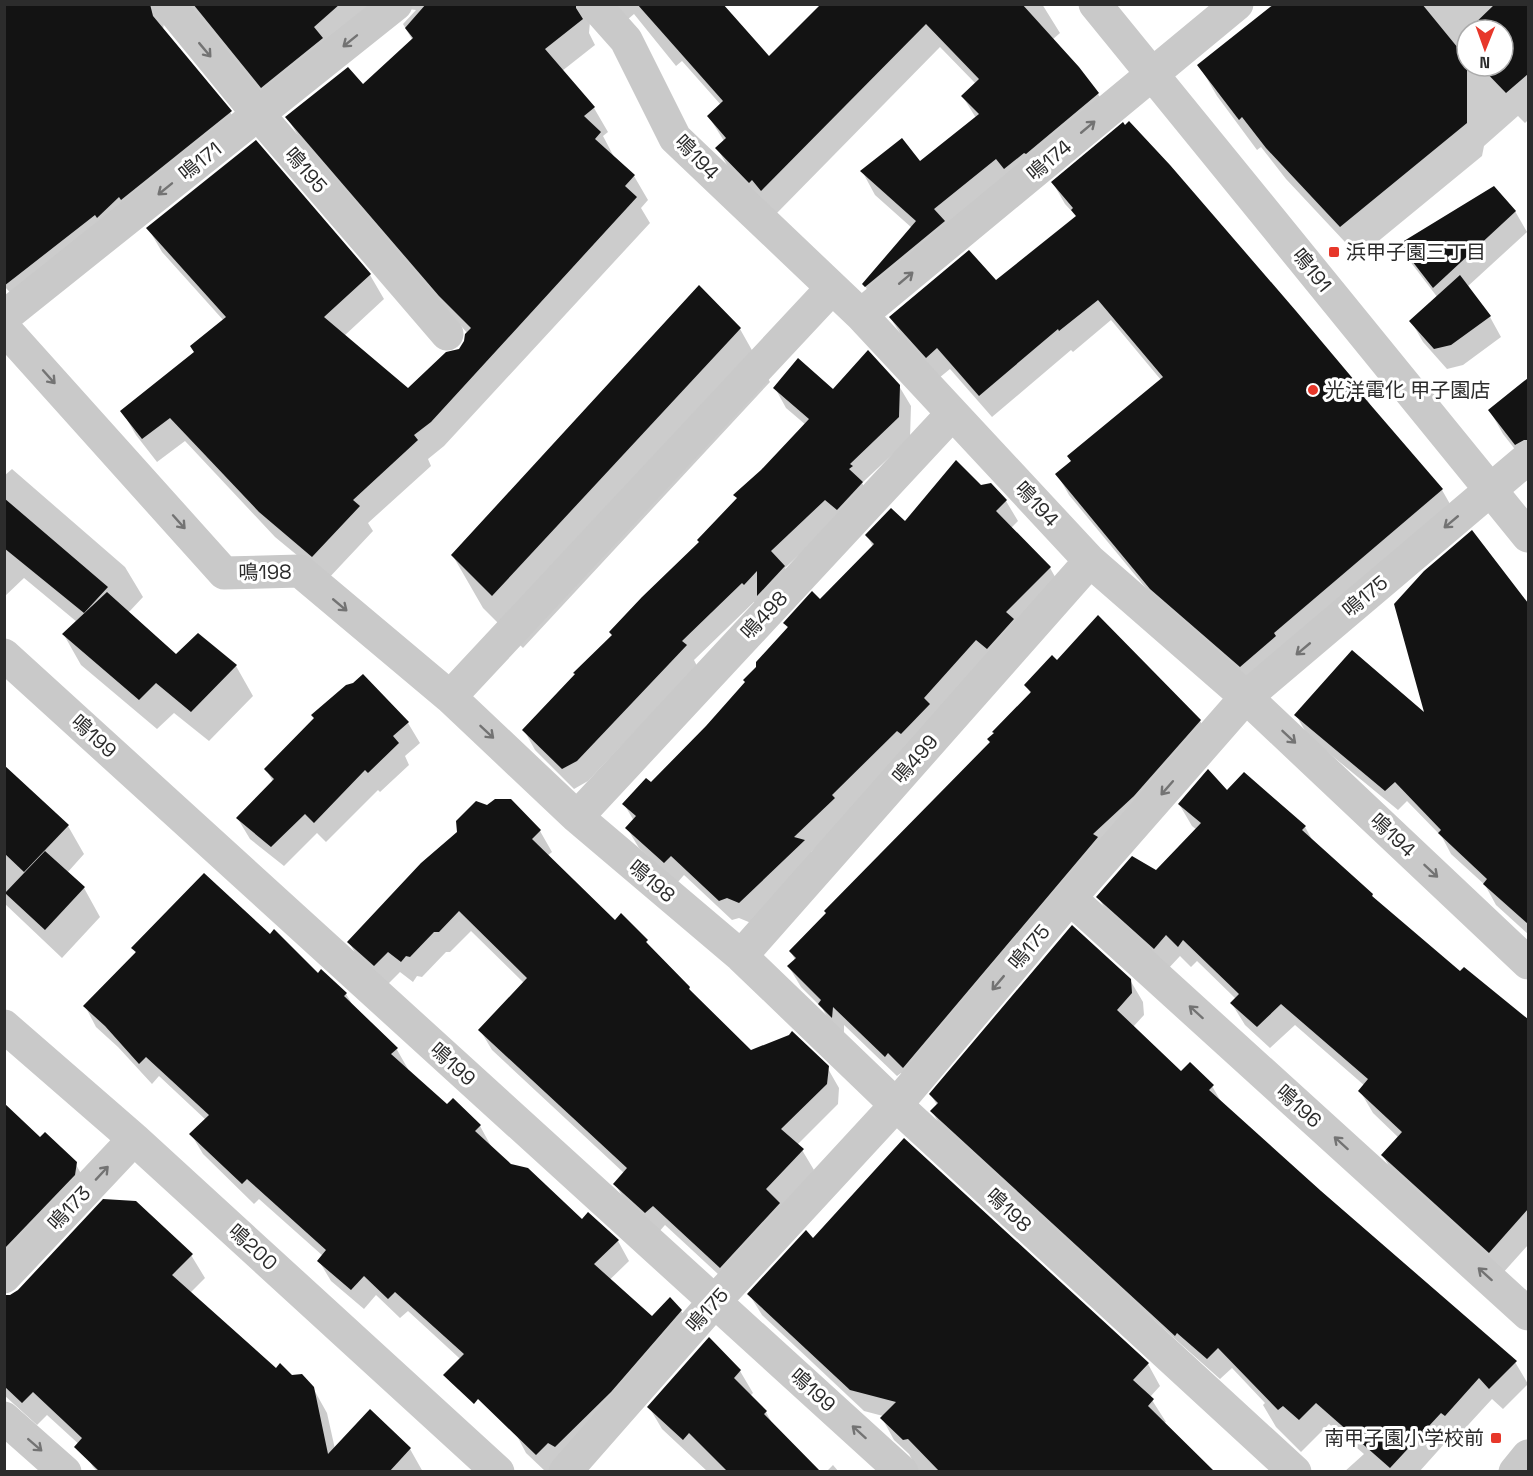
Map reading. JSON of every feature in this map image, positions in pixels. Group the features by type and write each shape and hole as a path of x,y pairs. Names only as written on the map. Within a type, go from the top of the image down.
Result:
{"street":[{"name":"鳴195","path":"168,4 258,114 447,333"},
{"name":"鳴171","path":"6,330 258,114 396,4"},
{"name":"鳴194","path":"594,4 626,40 675,138 861,315 1090,561 1246,697 1528,963"},
{"name":"鳴191","path":"1095,4 1528,536"},
{"name":"鳴174","path":"861,315 1237,4"},
{"path":"450,697 832,288"},
{"name":"鳴198","path":"6,330 225,573 300,571 450,697 576,817 741,956 896,1105 1295,1472"},
{"name":"鳴498","path":"576,817 952,414"},
{"name":"鳴175","path":"565,1472 715,1301 896,1105 1070,898 1246,697 1528,458"},
{"name":"鳴499","path":"741,956 1090,561"},
{"name":"鳴199","path":"4,655 902,1472"},
{"name":"鳴196","path":"1070,898 1528,1314"},
{"name":"鳴200","path":"4,1026 134,1139 498,1472"},
{"name":"鳴173","path":"4,1277 134,1139"},
{"path":"4,1418 65,1472"},
{"path":"1515,1472 1528,1456"}],"building":[{"path":"4,4 150,4 153,16 232,111 121,200 119,197 97,218 95,215 4,286"},
{"path":"193,4 340,4 314,27 323,38 261,88"},
{"path":"426,4 576,4 583,19 545,49 595,107 584,116 601,132 595,139 635,175 625,186 637,197 431,422 414,435 418,440 353,500 360,506 312,557 259,512 170,418 142,439 120,411 194,352 190,346 226,317 146,228 256,140 371,274 324,317 408,388 446,352 459,349 465,334 471,328 439,296 285,117 348,67 363,84 413,38 405,28"},
{"path":"637,4 723,4 769,56 821,4 1022,4 1079,67 1099,93 1026,154 1024,153 1004,169 996,159 934,209 945,221 865,287 862,284 916,221 860,171 902,138 920,161 979,114 961,96 979,79 926,24 761,191 752,180 749,183 715,148 726,138 707,116 723,101"},
{"path":"1274,4 1422,4 1455,44 1455,78 1467,78 1467,123 1340,227 1266,148 1242,117 1239,120 1197,65"},
{"path":"1495,4 1528,4 1528,74 1506,93 1492,78 1515,78 1515,18 1480,18"},
{"path":"1129,121 1296,311 1365,393 1362,395 1443,489 1274,633 1276,636 1240,667 1150,589 1055,474 1071,461 1067,456 1163,377 1098,300 1059,331 1058,329 979,396 937,348 926,358 889,317 969,250 996,280 1076,216 1071,210 1073,208 1051,182 1123,122 1125,125"},
{"path":"1494,186 1516,211 1433,288 1399,244"},
{"path":"1460,275 1491,316 1451,345 1434,349 1409,321"},
{"path":"699,285 741,328 492,596 451,555"},
{"path":"868,350 900,385 899,417 850,464 853,466 849,469 863,482 837,510 825,500 771,551 785,566 757,596 757,571 682,641 687,645 577,761 562,769 522,730 575,674 573,673 612,635 609,632 699,542 697,540 737,498 733,495 761,470 809,419 773,388 798,358 833,389"},
{"path":"1528,378 1528,440 1515,445 1488,410"},
{"path":"956,460 981,485 991,483 1007,500 996,511 1051,567 1006,612 1014,619 987,649 976,640 924,698 930,704 901,734 897,731 832,795 835,798 794,837 805,840 739,903 727,898 719,901 671,856 664,863 625,828 636,816 622,804 646,778 651,782 706,726 745,682 743,680 756,667 756,662 788,627 783,623 812,591 820,599 874,544 865,535 891,508 905,521"},
{"path":"4,498 108,587 84,613 4,548"},
{"path":"1472,530 1528,603 1528,924 1483,884 1487,879 1438,833 1441,830 1395,782 1385,791 1294,715 1352,650 1424,712 1394,604 1424,571"},
{"path":"107,592 176,654 198,633 237,665 191,712 156,683 139,700 62,634"},
{"path":"1098,615 1201,720 1134,796 1093,834 1098,837 903,1068 888,1053 885,1057 833,1007 832,1018 818,1004 821,1000 787,966 796,958 789,951 826,913 824,911 990,742 987,739 994,733 992,732 1031,692 1024,685 1052,655 1057,660"},
{"path":"363,674 409,722 393,736 399,743 368,773 365,770 314,823 305,814 271,847 236,818 274,779 264,769 314,718 311,715 346,685 353,683"},
{"path":"4,765 69,825 24,872 4,853"},
{"path":"1208,769 1227,790 1244,772 1306,826 1302,830 1373,894 1372,896 1460,971 1464,967 1528,1019 1528,1209 1489,1253 1381,1155 1402,1132 1358,1091 1368,1079 1281,1004 1257,1027 1230,1003 1239,994 1183,940 1178,947 1166,935 1154,949 1096,897 1132,856 1156,870 1201,823 1178,804"},
{"path":"495,799 511,799 541,830 532,839 615,920 621,913 648,940 646,942 690,987 689,989 751,1050 789,1035 792,1031 829,1066 827,1084 781,1129 804,1149 766,1189 780,1203 720,1268 653,1206 645,1213 613,1184 627,1168 478,1030 527,978 459,911 439,932 434,932 410,957 406,956 401,962 388,952 374,966 347,942 421,863 457,832 456,821 476,801 487,805"},
{"path":"45,851 85,887 45,930 5,893"},
{"path":"204,873 270,934 274,929 318,973 321,969 347,993 344,996 398,1048 391,1054 447,1104 453,1098 481,1125 475,1131 511,1164 528,1168 582,1219 588,1212 619,1240 594,1264 652,1316 670,1297 682,1310 611,1392 555,1447 548,1443 536,1455 478,1399 474,1404 443,1375 464,1354 395,1292 388,1299 364,1276 351,1290 317,1261 326,1250 247,1179 242,1184 189,1134 209,1115 146,1057 139,1064 105,1026 83,1006 136,952 131,948"},
{"path":"1072,925 1131,979 1132,993 1117,1010 1181,1071 1190,1062 1214,1085 1209,1090 1321,1191 1517,1361 1489,1389 1479,1378 1445,1416 1441,1413 1390,1468 1316,1403 1299,1420 1283,1406 1278,1410 1218,1348 1207,1359 1177,1333 1175,1336 930,1111 938,1103 929,1094"},
{"path":"4,1103 40,1137 45,1132 77,1162 75,1175 4,1249"},
{"path":"904,1138 1149,1363 1133,1380 1154,1399 1148,1406 1215,1472 940,1472 908,1439 903,1440 880,1418 896,1402 850,1390 747,1294 806,1230 813,1238"},
{"path":"103,1199 136,1201 193,1254 172,1275 276,1368 280,1363 292,1375 302,1374 314,1387 328,1454 370,1409 411,1448 389,1472 100,1472 74,1447 82,1438 33,1392 22,1403 4,1386 4,1295 10,1295 18,1290"},
{"path":"709,1337 741,1370 734,1378 767,1411 764,1414 821,1472 728,1472 689,1433 683,1440 647,1407"}],"place":[{"name":"浜甲子園三丁目","path":"1334,252"},
{"name":"光洋電化 甲子園店","path":"1313,390"},
{"name":"南甲子園小学校前","path":"1496,1438"}]}
